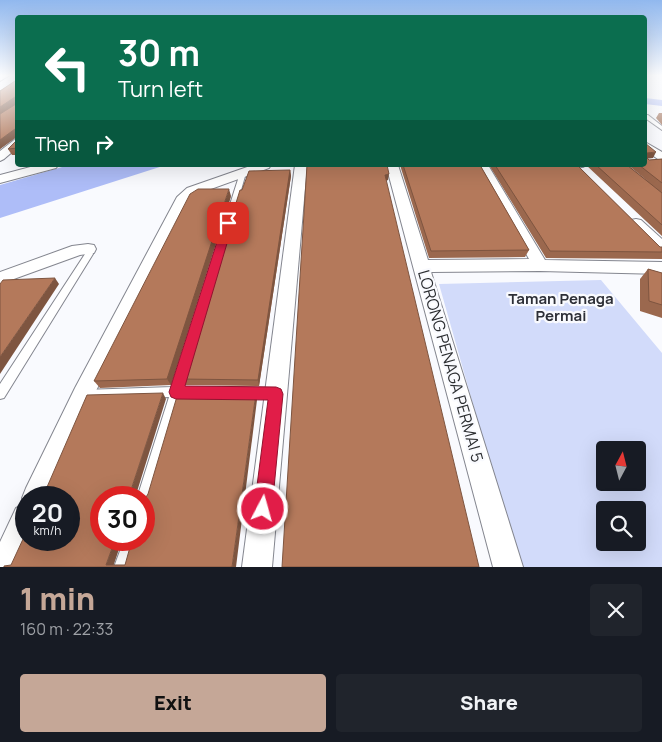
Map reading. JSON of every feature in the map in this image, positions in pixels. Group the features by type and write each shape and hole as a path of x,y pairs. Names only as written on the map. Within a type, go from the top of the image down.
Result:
{"street":[{"path":"0,157 15,143"},
{"path":"647,147 659,160"},
{"path":"0,169 15,166"},
{"path":"0,179 45,167"},
{"path":"41,486 83,395 184,197 192,191 260,167"},
{"path":"257,567 301,167"},
{"name":"LORONG PENAGA PERMAI 5","path":"393,167 508,567"},
{"path":"483,167 540,265"},
{"path":"578,167 591,179"},
{"path":"626,214 662,248"},
{"path":"3,280 78,250 88,249"},
{"path":"422,266 540,265 662,268"},
{"path":"4,567 15,542"}],"lane":[{"path":"647,116 655,115"},
{"path":"647,117 662,128"},
{"path":"148,486 243,173"},
{"path":"0,394 89,254 88,249"},
{"path":"83,395 176,392 276,394"},
{"path":"122,567 127,551"}],"shaded area":[{"path":"601,280 662,353 662,567 519,567 439,284"}],"water":[{"path":"62,167 160,167 0,218 0,185"}],"building":[{"path":"0,101 8,101 0,107"},
{"path":"15,105 15,129 0,140 0,114"},
{"path":"15,142 15,148 8,149"},
{"path":"647,145 656,152 647,153"},
{"path":"647,158 649,160 662,159 662,183 642,167 647,167"},
{"path":"307,167 387,167 389,174 385,175 479,567 282,567"},
{"path":"404,167 481,167 529,250 431,251"},
{"path":"496,167 579,167 662,247 662,252 550,251"},
{"path":"598,167 630,167 662,193 662,225"},
{"path":"290,170 258,380 182,379 240,190 242,190 249,171"},
{"path":"198,189 229,189 167,379 94,381 190,194"},
{"path":"648,269 662,273 662,305 649,301"},
{"path":"55,278 0,357 0,284 3,280"},
{"path":"163,393 132,486 90,486 90,551 111,551 106,565 125,565 129,551 155,551 155,486 150,486 178,393 256,393 232,567 4,567 11,565 18,551 80,551 80,486 47,486 87,395"}],"waterway":[{"path":"649,101 662,103"}],"district":[{"name":"Taman Penaga Permai","path":"561,306"}],"route":[{"path":"228,223 176,392 276,394 263,509"}]}
